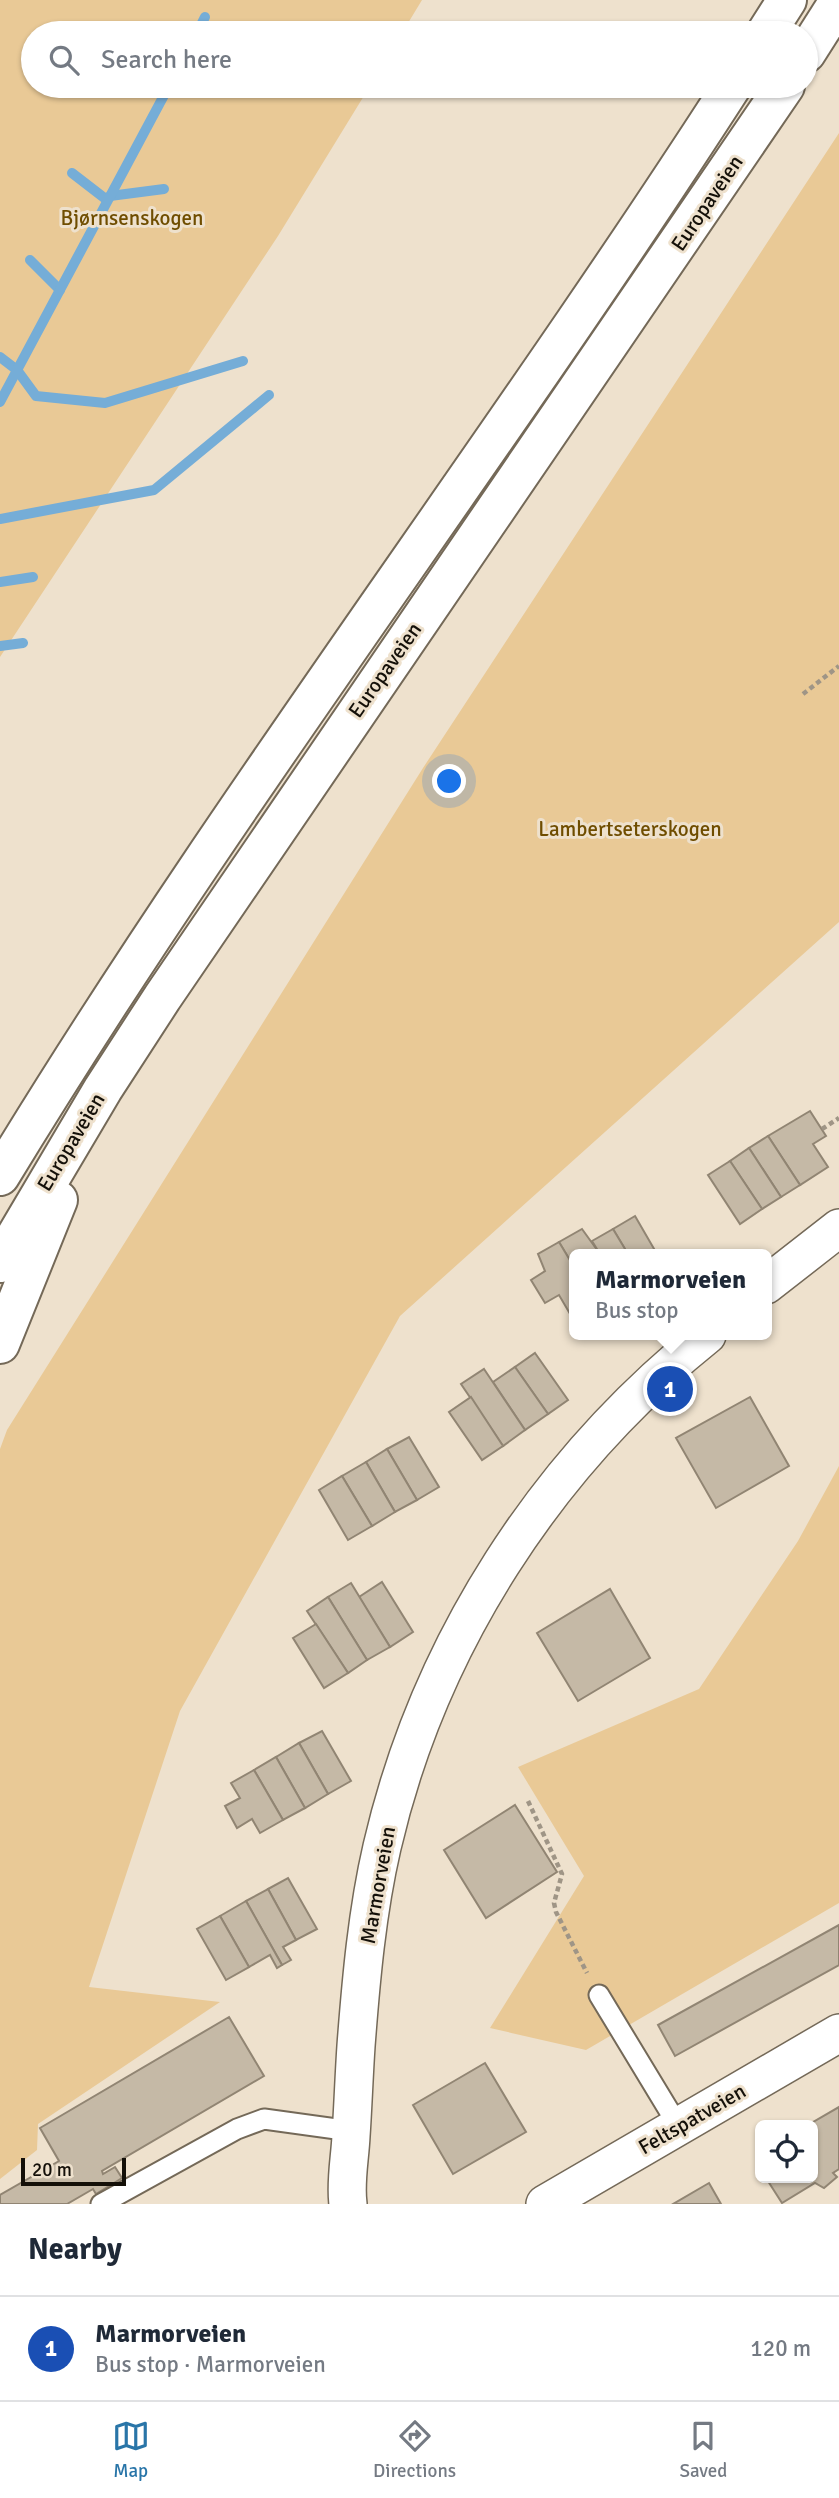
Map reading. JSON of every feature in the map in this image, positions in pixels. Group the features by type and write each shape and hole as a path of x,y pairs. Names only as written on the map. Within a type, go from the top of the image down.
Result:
{"highway":[{"path":"774,21 787,0"},
{"path":"818,34 839,1"},
{"name":"Europaveien","path":"0,1176 184,884 622,251 724,98"},
{"name":"Europaveien","path":"0,1263 103,1089 230,897 650,288 777,98"},
{"path":"0,1344 103,1089"}],"street":[{"path":"772,1280 839,1228"},
{"name":"Marmorveien","path":"348,2204 360,1996 382,1847 421,1726 454,1649 501,1562 553,1489 618,1415 666,1368 701,1340"},
{"name":"Feltspatveien","path":"545,2204 839,2033"}],"lane":[{"path":"599,1995 679,2127"},
{"path":"101,2204 237,2129 264,2119 351,2131"}],"path":[{"path":"803,694 839,666"},
{"path":"822,1129 839,1118"},
{"path":"528,1801 562,1874 554,1903 556,1912 599,1995"}],"green space":[{"name":"Bjørnsenskogen","path":"0,0 422,0 409,21 21,21 21,98 363,98 278,236 0,657"},
{"name":"Lambertseterskogen","path":"839,133 839,922 400,1316 180,1711 89,1987 220,2002 38,2124 37,2150 0,2179 0,1449 7,1430 423,768"},
{"path":"839,1466 839,1903 586,2050 490,2028 584,1876 518,1767 699,1689 798,1541"}],"building":[{"path":"810,1111 826,1136 813,1144 828,1167 800,1185 768,1136"},
{"path":"768,1136 800,1185 781,1197 749,1148"},
{"path":"749,1148 781,1197 762,1209 730,1161"},
{"path":"730,1161 762,1209 740,1224 708,1175"},
{"path":"635,1216 654,1249 625,1249 613,1229"},
{"path":"582,1229 596,1249 569,1249 569,1259 559,1242"},
{"path":"613,1229 625,1249 597,1249 592,1241"},
{"path":"559,1242 569,1259 569,1312 559,1295 545,1303 531,1280 545,1271 538,1254"},
{"path":"535,1353 568,1400 548,1414 515,1367"},
{"path":"515,1367 548,1414 525,1430 493,1382"},
{"path":"484,1369 525,1430 503,1446 461,1384"},
{"path":"471,1397 503,1446 482,1460 449,1412"},
{"path":"750,1397 789,1466 716,1508 676,1438"},
{"path":"409,1437 439,1487 417,1500 387,1449"},
{"path":"387,1449 417,1500 395,1512 366,1462"},
{"path":"366,1462 395,1512 372,1526 342,1476"},
{"path":"342,1476 372,1526 348,1540 319,1490"},
{"path":"382,1582 413,1632 390,1647 359,1597"},
{"path":"351,1583 390,1647 367,1660 328,1597"},
{"path":"610,1589 650,1658 578,1701 537,1633"},
{"path":"328,1597 367,1660 348,1673 307,1611"},
{"path":"316,1624 348,1673 324,1688 293,1638"},
{"path":"322,1731 351,1781 328,1794 299,1743"},
{"path":"299,1743 328,1794 305,1808 276,1757"},
{"path":"276,1757 305,1808 283,1820 254,1770"},
{"path":"254,1770 283,1820 260,1833 252,1819 237,1828 225,1806 240,1798 231,1783"},
{"path":"515,1805 557,1872 486,1918 444,1850"},
{"path":"288,1878 317,1929 296,1940 268,1889"},
{"path":"268,1889 296,1940 283,1947 291,1960 282,1965 246,1901"},
{"path":"246,1901 282,1965 277,1968 270,1955 249,1967 220,1916"},
{"path":"220,1916 249,1967 226,1980 197,1929"},
{"path":"839,1925 839,1965 675,2056 658,2025"},
{"path":"229,2017 264,2076 102,2171 103,2174 115,2167 122,2178 96,2194 93,2189 67,2204 0,2204 0,2195 59,2161 40,2128"},
{"path":"485,2063 526,2132 453,2174 413,2105"},
{"path":"839,2107 839,2169 833,2173 837,2177 824,2188 815,2183 818,2183 817,2120"},
{"path":"709,2183 721,2204 673,2204"},
{"path":"769,2183 815,2183 782,2203"}],"waterway":[{"path":"203,21 205,17"},
{"path":"0,402 163,98"},
{"path":"72,173 107,200"},
{"path":"110,196 164,189"},
{"path":"30,260 60,290"},
{"path":"0,357 17,370 36,396 105,403 243,361"},
{"path":"0,519 154,490 269,395"},
{"path":"0,582 33,577"},
{"path":"0,646 23,643"}],"place":[{"name":"Marmorveien","path":"670,1389"}]}
